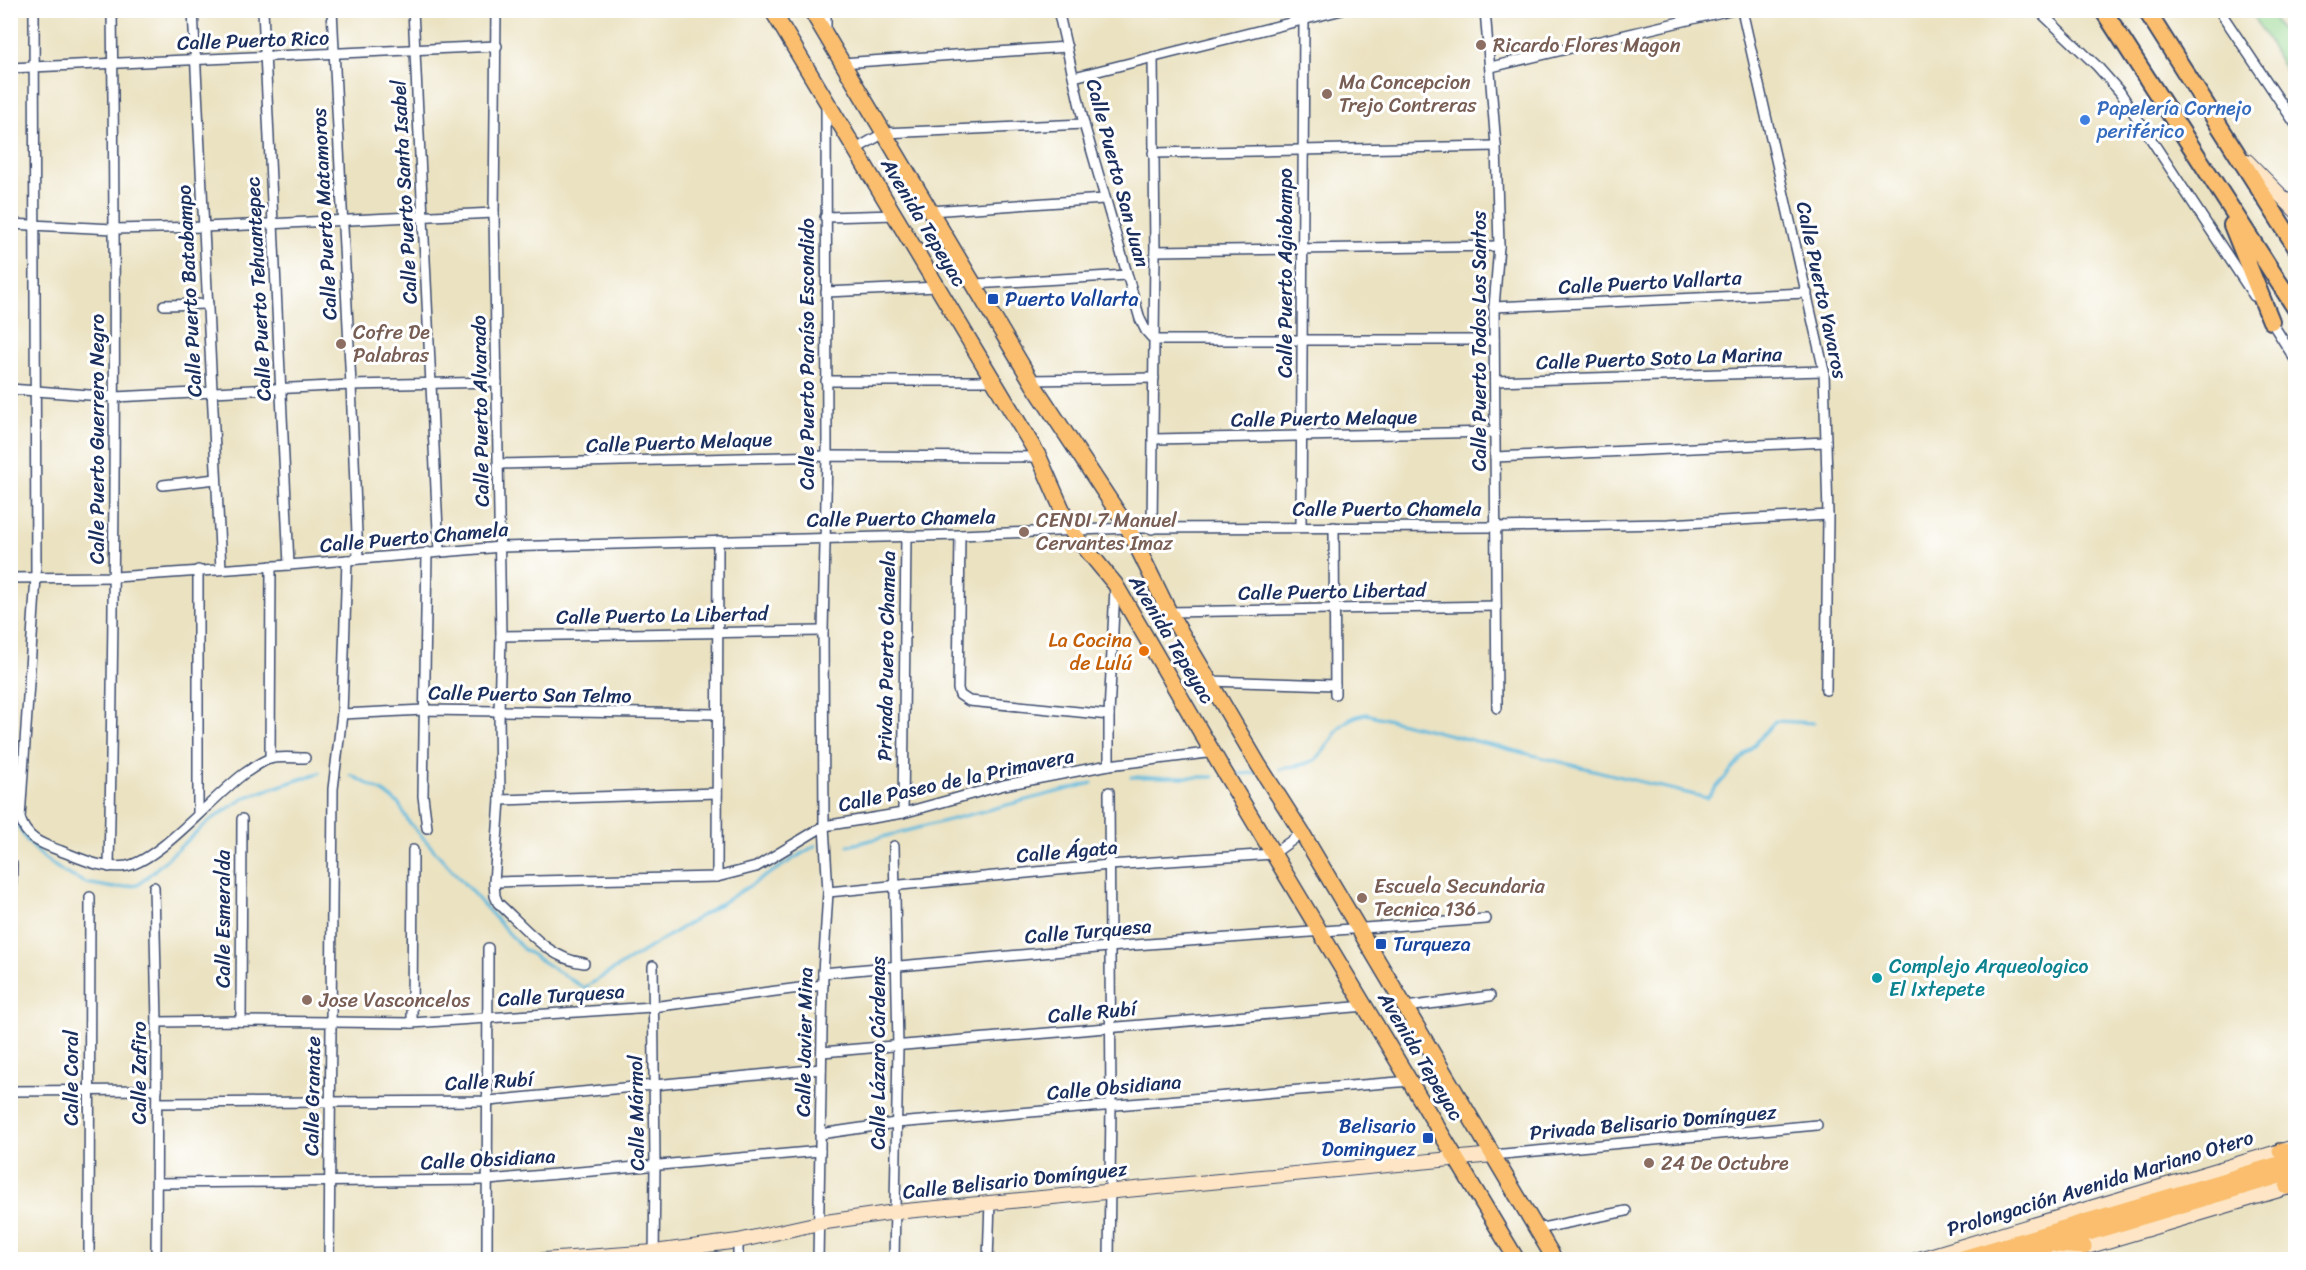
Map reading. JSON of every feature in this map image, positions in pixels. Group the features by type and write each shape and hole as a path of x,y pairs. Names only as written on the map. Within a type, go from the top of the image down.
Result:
{"highway":[{"path":"2103,10 2295,309"},
{"path":"2146,10 2295,247"},
{"path":"2155,10 2164,38"},
{"path":"2217,188 2271,321"}],"main road":[{"name":"Avenida Tepeyac","path":"772,10 1039,457 1072,532 1115,584 1273,854 1517,1260"},
{"name":"Avenida Tepeyac","path":"811,10 1031,380 1128,528 1169,612 1555,1260"},
{"name":"Prolongación Avenida Mariano Otero","path":"1998,1260 2046,1239 2295,1159"},
{"name":"Prolongación Avenida Mariano Otero","path":"1956,1260 2046,1239 2295,1171"},
{"path":"2046,1239 2074,1212"},
{"path":"2046,1239 2084,1247"}],"street":[{"path":"34,10 36,577 20,818 23,828 36,841 100,866 126,866 149,856 228,786 270,759 305,758"},
{"name":"Calle Puerto Guerrero Negro","path":"109,867 115,577 111,10"},
{"name":"Calle Puerto Batabampo","path":"193,10 221,569"},
{"name":"Calle Puerto Tehuantepec","path":"263,10 289,565"},
{"name":"Calle Puerto Matamoros","path":"332,10 351,385 353,559 342,714 333,789"},
{"name":"Calle Puerto Santa Isabel","path":"413,10 439,551"},
{"name":"Calle Puerto Alvarado","path":"494,882 500,800 501,636 494,213 496,10"},
{"path":"826,10 826,36"},
{"name":"Calle Puerto San Juan","path":"1058,10 1084,124 1126,275 1140,319 1154,340"},
{"path":"1074,77 1342,10"},
{"name":"Calle Puerto Todos Los Santos","path":"1485,10 1496,146 1499,246 1494,307 1497,708"},
{"path":"1491,66 1730,10"},
{"name":"Calle Puerto Yavaros","path":"1742,10 1824,371 1828,515 1826,690"},
{"path":"2038,10 2097,66 2120,92 2295,360"},
{"path":"2219,10 2295,124"},
{"name":"Calle Puerto Agiabampo","path":"1301,527 1304,20"},
{"name":"Calle Puerto Rico","path":"10,68 414,52 496,46"},
{"path":"842,63 1067,47"},
{"name":"Calle Puerto San Juan","path":"1152,529 1155,251 1153,57"},
{"name":"Calle Puerto Paraíso Escondido","path":"824,826 826,97"},
{"path":"856,149 884,133 1084,124"},
{"path":"1153,153 1496,146"},
{"path":"2235,149 2295,212"},
{"path":"930,211 1104,199"},
{"path":"10,224 114,229 494,213"},
{"path":"825,217 896,215"},
{"path":"1155,251 1499,246"},
{"path":"974,284 1126,275"},
{"path":"826,292 938,287"},
{"name":"Calle Puerto Vallarta","path":"1494,307 1807,293"},
{"path":"164,305 208,304"},
{"path":"1154,340 1494,340"},
{"name":"Calle Puerto Soto La Marina","path":"1495,381 1824,371"},
{"path":"1031,380 1154,378"},
{"path":"826,381 994,381"},
{"path":"10,388 115,397 351,385 497,382"},
{"name":"Calle Puerto Melaque","path":"1153,439 1495,432"},
{"path":"1495,457 1826,442"},
{"name":"Calle Puerto Melaque","path":"499,464 826,456 1039,457"},
{"path":"163,485 216,479"},
{"name":"Calle Puerto Chamela","path":"10,578 115,577 501,547 960,536 1128,528 1668,524 1828,515"},
{"path":"1210,681 1335,689 1334,526"},
{"name":"Privada Puerto Chamela","path":"903,813 906,536"},
{"path":"960,536 958,689 960,695 969,701 1109,715"},
{"path":"717,877 718,541"},
{"path":"427,552 423,796 427,828"},
{"path":"270,759 271,566"},
{"path":"198,570 198,813"},
{"path":"1109,765 1115,584"},
{"name":"Calle Puerto Libertad","path":"1169,612 1496,606"},
{"name":"Calle Puerto La Libertad","path":"501,636 823,631"},
{"name":"Calle Puerto San Telmo","path":"342,714 424,710 717,714"},
{"name":"Calle Paseo de la Primavera","path":"494,882 717,877 756,867 824,826 903,813 1004,785 1109,765 1215,752"},
{"name":"Calle Granate","path":"329,1260 333,789"},
{"path":"1109,792 1108,947 1111,1106 1109,1260"},
{"path":"500,800 717,793"},
{"name":"Calle Esmeralda","path":"241,1021 242,819"},
{"name":"Calle Javier Mina","path":"818,1260 823,973 828,892 824,826"},
{"path":"1273,854 1302,833"},
{"name":"Calle Lázaro Cárdenas","path":"894,846 898,1047 894,1260"},
{"path":"412,1023 413,850"},
{"name":"Calle Ágata","path":"828,892 896,884 1273,854"},
{"path":"10,924 12,864"},
{"path":"494,882 498,903 538,942 572,962 584,963"},
{"name":"Calle Zafiro","path":"154,887 157,1022 156,1260"},
{"name":"Calle Coral","path":"89,1260 90,897"},
{"name":"Calle Turquesa","path":"823,973 1108,947 1486,919"},
{"path":"487,1260 488,948"},
{"name":"Calle Mármol","path":"653,966 654,1256"},
{"name":"Calle Turquesa","path":"157,1022 412,1023 488,1019 652,1007 823,985"},
{"path":"1406,1007 1490,996"},
{"name":"Calle Rubí","path":"822,1052 1366,1006"},
{"name":"Calle Rubí","path":"157,1103 489,1101 821,1070"},
{"name":"Calle Obsidiana","path":"820,1134 896,1124 1411,1081"},
{"path":"10,1091 157,1090"},
{"name":"Privada Belisario Domínguez","path":"1493,1155 1817,1125"},
{"name":"Prolongación Avenida Mariano Otero","path":"1916,1260 2288,1151 2295,1146"},
{"name":"Calle Obsidiana","path":"157,1184 488,1180 820,1151"},
{"name":"Calle Belisario Domínguez","path":"544,1260 654,1256 738,1242 819,1223 895,1212 1493,1155"},
{"path":"2043,1260 2293,1185"},
{"path":"988,1260 990,1202"},
{"path":"1537,1229 1626,1211"},
{"path":"738,1242 738,1260"}],"green space":[{"path":"2251,11 2269,11 2295,52 2295,88"}],"waterway":[{"path":"1280,769 1314,760 1341,726 1355,717 1366,714 1707,798 1775,721 1814,723"},
{"path":"10,813 27,841 63,872 86,883 114,888 138,885 209,821 246,797 319,773"},
{"path":"1240,774 1256,773"},
{"path":"351,775 385,793 399,804 408,821 523,949 584,988 816,845"},
{"path":"1131,777 1213,777"},
{"path":"848,846 1092,783"}],"place":[{"name":"Ricardo Flores Magon","path":"1481,45"},
{"name":"Ma Concepcion Trejo Contreras","path":"1327,94"},
{"name":"Papelería Cornejo periférico","path":"2085,120"},
{"name":"Puerto Vallarta","path":"993,299"},
{"name":"Cofre De Palabras","path":"341,344"},
{"name":"CENDI 7 Manuel Cervantes Imaz","path":"1024,532"},
{"name":"La Cocina de Lulú","path":"1144,651"},
{"name":"Escuela Secundaria Tecnica 136","path":"1362,898"},
{"name":"Turqueza","path":"1381,944"},
{"name":"Complejo Arqueologico El Ixtepete","path":"1877,978"},
{"name":"Jose Vasconcelos","path":"307,1000"},
{"name":"Belisario Dominguez","path":"1428,1138"},
{"name":"24 De Octubre","path":"1649,1163"}]}
